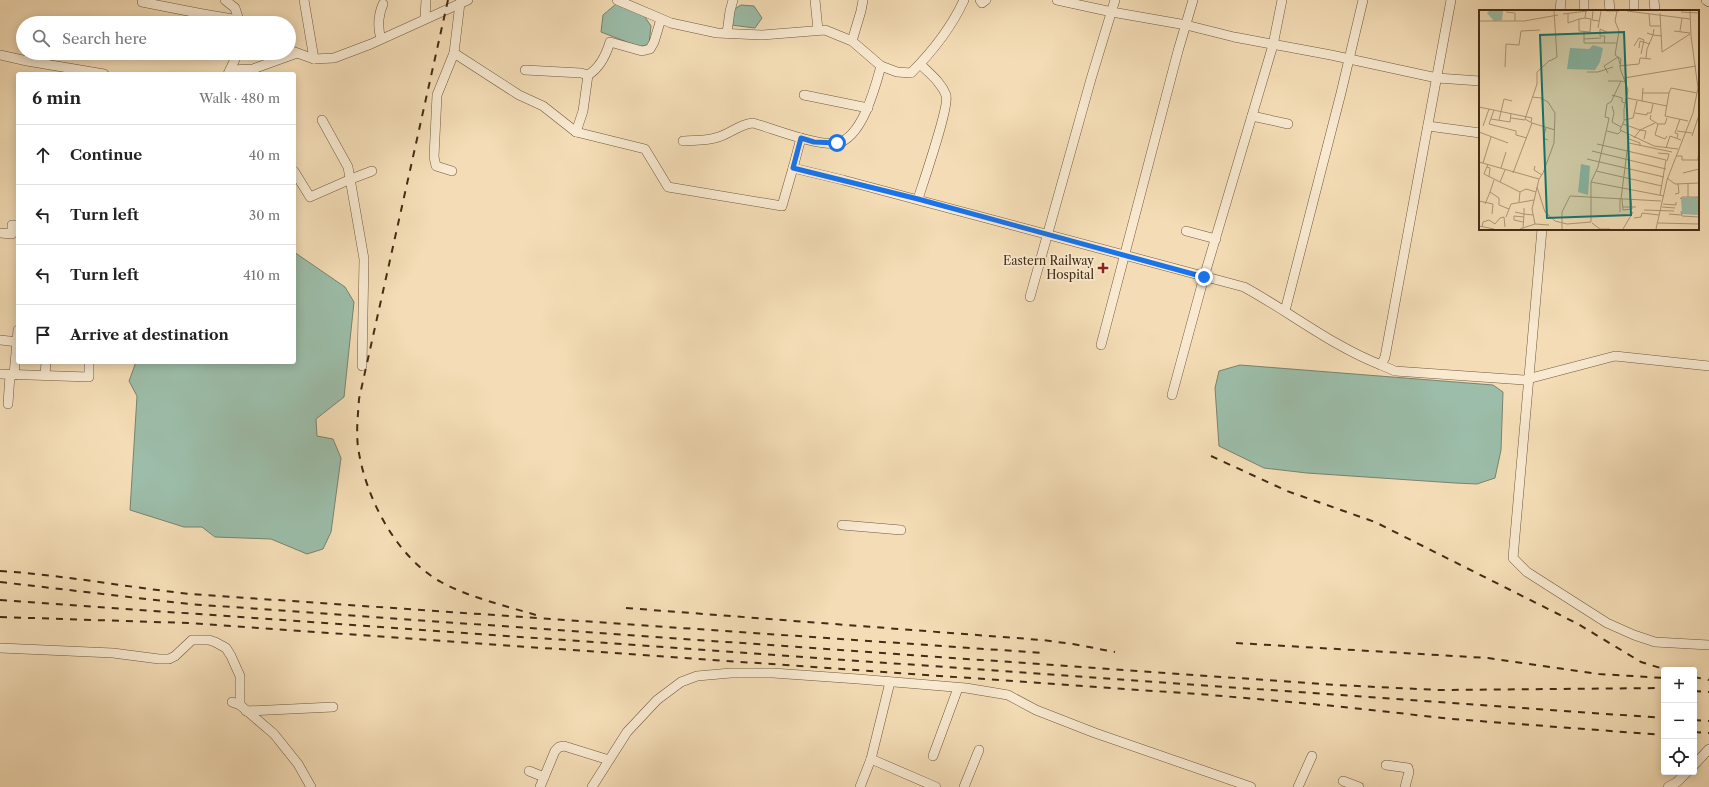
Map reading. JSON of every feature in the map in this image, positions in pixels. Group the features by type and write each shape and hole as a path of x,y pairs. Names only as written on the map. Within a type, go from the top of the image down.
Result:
{"street":[{"path":"225,0 235,8 238,16"},
{"path":"304,0 314,58"},
{"path":"425,18 426,0"},
{"path":"617,0 671,23 709,31 762,35 825,30 852,41 881,66 897,72 911,73 920,64 957,15 964,0"},
{"path":"727,33 733,0"},
{"path":"815,0 818,30"},
{"path":"852,41 863,0"},
{"path":"980,0 982,3 986,0"},
{"path":"1057,0 1112,12 1186,25 1196,29 1437,78 1479,81"},
{"path":"1030,297 1091,79 1115,0"},
{"path":"1101,345 1124,254 1194,0"},
{"path":"1172,395 1204,277 1273,45 1282,0"},
{"path":"1285,311 1341,93 1363,0"},
{"path":"1381,366 1384,357 1451,0"},
{"path":"1560,10 1561,0"},
{"path":"1654,0 1655,10"},
{"path":"142,2 214,16"},
{"path":"296,52 314,58 334,58 464,2"},
{"path":"452,170 436,166 434,157 437,95 454,52 464,2"},
{"path":"381,39 378,30 379,14 383,4"},
{"path":"525,70 581,73 588,75 596,70 605,56 610,42 642,51 650,49 654,42 661,19"},
{"path":"454,52 519,95 543,106 576,132 645,149 668,187 782,206 801,138"},
{"path":"0,55 16,59"},
{"path":"22,60 89,72"},
{"path":"230,72 235,60"},
{"path":"236,72 253,69 273,60"},
{"path":"918,199 942,122 947,96 942,86 920,64"},
{"path":"683,141 715,138 727,134 744,123 753,122 814,142 837,143 854,133 868,108 881,66"},
{"path":"576,132 583,111 588,75"},
{"path":"804,95 868,108"},
{"path":"1252,116 1288,124"},
{"path":"322,120 348,166 351,179 364,259 362,366"},
{"path":"1428,126 1479,133"},
{"path":"793,168 918,199 1244,287 1358,356 1395,371 1524,380 1615,356 1709,366"},
{"path":"296,174 310,198 372,171"},
{"path":"0,233 12,234 12,225 16,225"},
{"path":"1186,230 1216,239"},
{"path":"1542,230 1526,427 1513,558 1527,572 1607,623 1634,635 1655,642 1709,645"},
{"path":"0,340 16,342"},
{"path":"14,375 16,358"},
{"path":"45,375 46,364"},
{"path":"0,374 88,377 89,364"},
{"path":"8,404 10,375 14,375"},
{"path":"842,525 901,530"},
{"path":"0,648 113,653 169,659 175,656 192,640 209,640 226,648 239,671 239,706"},
{"path":"592,787 627,732 657,700 681,682 697,676 732,673 774,673 958,688 1008,695 1036,710 1095,733 1251,787"},
{"path":"860,787 871,759 890,682"},
{"path":"933,756 958,688"},
{"path":"239,706 333,707"},
{"path":"239,706 274,734 298,764 311,787"},
{"path":"540,787 555,751 559,747 564,746 609,760"},
{"path":"1697,762 1709,749"},
{"path":"964,787 979,750"},
{"path":"1298,787 1312,756"},
{"path":"871,759 936,787"},
{"path":"1386,765 1408,768 1409,772 1405,787"},
{"path":"529,771 544,777"},
{"path":"1668,787 1677,782 1684,775"},
{"path":"1343,781 1359,787"}],"shaded area":[{"path":"616,4 641,11 651,26 649,44 640,47 601,32 603,15"},
{"path":"741,5 754,6 762,18 755,28 731,25 733,10"},
{"path":"296,253 345,287 354,302 344,397 316,419 317,436 333,439 341,458 331,532 323,549 307,554 271,539 215,537 202,527 184,527 130,510 137,396 129,381 135,364 296,364"},
{"path":"1240,365 1493,385 1503,392 1501,450 1495,478 1477,484 1307,473 1264,468 1219,446 1215,388 1219,371"}],"railway":[{"path":"448,0 359,399 357,429 358,447 362,466 375,505 385,524 410,557 425,571 441,582 487,601 536,615"},
{"path":"1211,456 1287,491 1375,522 1578,624 1641,662 1661,668"},
{"path":"0,571 47,575 190,594 1043,653"},
{"path":"0,582 189,604 1336,685 1439,690 1661,688"},
{"path":"0,600 1661,718"},
{"path":"626,608 1042,640 1115,652"},
{"path":"0,617 188,623 1211,695 1335,706 1452,719 1661,735"},
{"path":"1236,643 1488,658 1599,674 1661,678"},
{"path":"1697,678 1709,680"},
{"path":"1697,691 1709,692"},
{"path":"1697,720 1709,721"},
{"path":"1697,732 1709,733"}],"place":[{"name":"Eastern Railway Hospital","path":"1103,268"}],"route":[{"path":"837,143 814,142 801,138 793,168 918,199 1204,277"}]}
